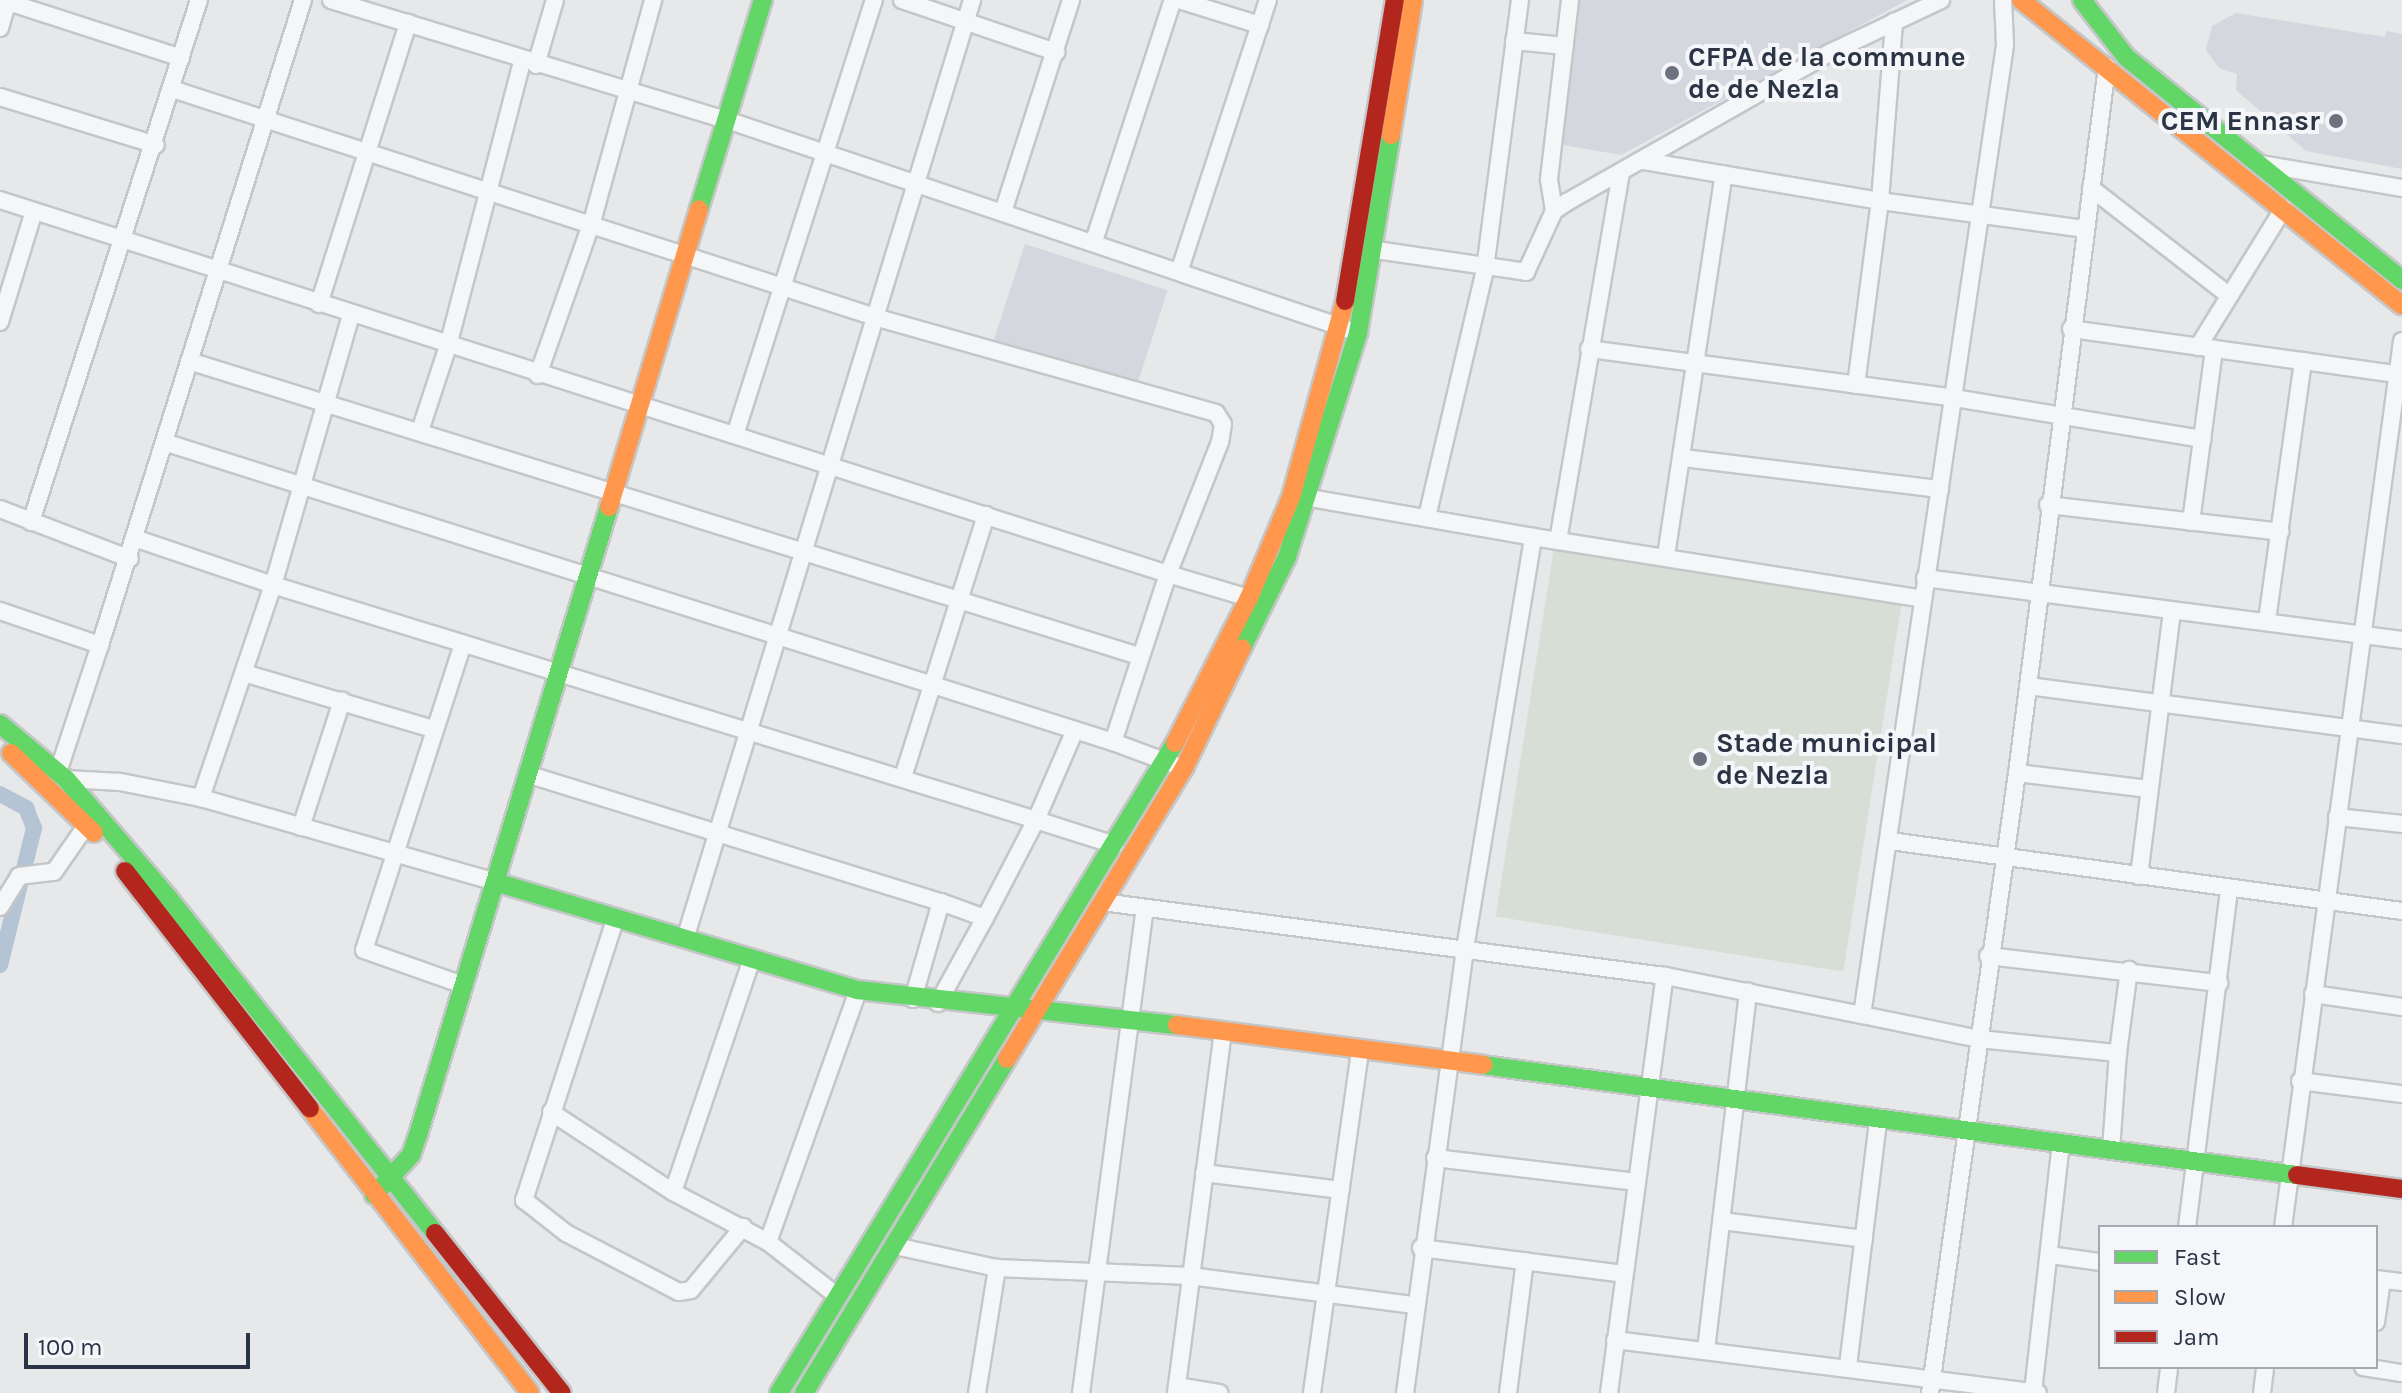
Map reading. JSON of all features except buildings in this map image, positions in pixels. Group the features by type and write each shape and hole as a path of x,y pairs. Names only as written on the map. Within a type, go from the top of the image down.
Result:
{"main road":[{"path":"395,1225 413,1201 411,1155 530,775 612,492 763,0"},
{"path":"804,1393 1102,902 1287,557 1310,498 1350,330 1395,0"},
{"path":"779,1393 1115,845 1175,765 1291,497 1376,250 1413,0"},
{"path":"2021,0 2402,305"},
{"path":"2082,0 2126,57 2402,280"},
{"path":"0,724 62,775 395,1225 530,1393"},
{"path":"0,744 91,818 393,1175 562,1393"},
{"path":"495,882 858,990 913,999 1223,1030 1738,1103 2402,1189"},
{"path":"374,1195 411,1155"}],"street":[{"path":"31,522 156,145 199,0"},
{"path":"303,0 215,269 137,539 100,645 62,775 120,782 201,798 495,882"},
{"path":"331,0 529,63 727,120 1180,269 1350,330"},
{"path":"420,431 448,346 487,190 529,63 555,0"},
{"path":"538,375 592,222 653,0"},
{"path":"735,435 828,153 874,0"},
{"path":"902,0 967,18 1056,52"},
{"path":"685,939 718,836 747,729 780,639 972,0"},
{"path":"1003,212 1071,0"},
{"path":"1094,241 1176,0 1260,25"},
{"path":"1180,269 1268,0"},
{"path":"1427,517 1485,269 1520,0"},
{"path":"1376,250 1485,269 1521,273 1531,269 1554,211 1549,179 1570,0"},
{"path":"1554,211 1757,93 1941,0"},
{"path":"1862,1015 2005,45 2003,0"},
{"path":"0,28 8,1 181,58"},
{"path":"1856,385 1880,201 1894,22"},
{"path":"319,304 408,23"},
{"path":"1514,41 1565,46"},
{"path":"1931,1385 1967,1133 1988,956 2029,686 2059,417 2107,67"},
{"path":"172,89 368,155 592,222 878,318 1216,413 1223,424 1220,442 1168,574 1113,742"},
{"path":"0,97 156,145"},
{"path":"1644,161 1880,201 2085,229"},
{"path":"2255,163 2402,188"},
{"path":"1558,541 1621,174"},
{"path":"1666,556 1724,174"},
{"path":"2091,188 2227,294"},
{"path":"0,200 538,375 1249,598"},
{"path":"2191,522 2203,439 2206,348 2227,294 2284,208"},
{"path":"0,322 34,211"},
{"path":"201,798 273,585 323,403 351,315"},
{"path":"2071,329 2395,374"},
{"path":"2283,1225 2387,428 2402,341"},
{"path":"1589,349 1954,398 2203,439"},
{"path":"189,361 1139,656"},
{"path":"2267,622 2303,361"},
{"path":"2387,428 2402,440"},
{"path":"164,442 301,489 1075,730 1175,765"},
{"path":"1683,458 1940,489"},
{"path":"1310,498 1923,599"},
{"path":"2048,505 2280,532"},
{"path":"0,509 130,559"},
{"path":"903,777 928,685 986,515"},
{"path":"1405,1393 1421,1248 1451,1064 1465,949 1533,537"},
{"path":"137,539 273,585 561,671 1115,845"},
{"path":"1925,578 2037,595 2402,640"},
{"path":"0,611 100,645"},
{"path":"2139,876 2172,611"},
{"path":"463,644 364,950 463,985"},
{"path":"244,673 433,729"},
{"path":"2029,686 2402,735"},
{"path":"301,827 342,701"},
{"path":"938,1003 1036,820 1075,730"},
{"path":"2017,773 2149,789"},
{"path":"530,775 985,918"},
{"path":"2337,817 2402,824"},
{"path":"0,907 19,876 40,877 54,872 91,818"},
{"path":"1890,841 2402,911"},
{"path":"2187,1225 2229,888"},
{"path":"913,999 941,902"},
{"path":"1102,902 1665,976 1979,1039 2118,1053"},
{"path":"1081,1393 1145,910"},
{"path":"616,917 524,1200 566,1233 679,1292 691,1290 743,1227"},
{"path":"1988,956 2129,970 2219,983"},
{"path":"673,1192 752,959"},
{"path":"2111,1150 2118,1053 2129,970"},
{"path":"1609,1393 1647,1089 1665,976"},
{"path":"768,1242 858,990"},
{"path":"1706,1350 1738,1103 1748,991"},
{"path":"2313,994 2402,1007"},
{"path":"1219,1393 1177,1389 1223,1030"},
{"path":"1312,1393 1360,1051"},
{"path":"2300,1081 2402,1094"},
{"path":"551,1112 673,1192 768,1242 837,1296"},
{"path":"1848,1366 1878,1120"},
{"path":"1615,1340 1848,1366 1931,1385 2035,1393 2061,1144"},
{"path":"1435,1158 1637,1182"},
{"path":"1204,1173 1341,1190"},
{"path":"1722,1221 1864,1239"},
{"path":"895,1246 997,1268 1190,1276 1414,1305"},
{"path":"1421,1248 1623,1274"},
{"path":"2050,1255 2098,1262"},
{"path":"1508,1393 1525,1261"},
{"path":"977,1393 997,1268"},
{"path":"2379,1280 2402,1282"},
{"path":"2166,1393 2169,1369"},
{"path":"2262,1393 2265,1369"},
{"path":"2376,1369 2402,1373"}],"shaded area":[{"name":"CFPA de la commune de de Nezla","path":"1580,0 1907,0 1621,155 1563,145"},
{"name":"CEM Ennasr","path":"2236,13 2385,37 2386,31 2402,34 2402,169 2306,151 2236,90 2237,74 2219,68 2206,50 2212,26"},
{"path":"1025,244 1168,290 1136,386 994,340"},
{"name":"Stade municipal de Nezla","path":"1554,548 1902,603 1843,971 1496,916"}],"waterway":[{"path":"0,794 26,808 34,828 0,965"}],"traffic: fast":[{"path":"699,209 763,0"},
{"path":"2082,0 2126,57 2402,280"},
{"path":"1242,648 1287,557 1358,333 1391,135"},
{"path":"374,1195 411,1155 418,1135 609,507"},
{"path":"0,724 66,779 167,896 435,1233"},
{"path":"779,1393 1175,743"},
{"path":"495,882 858,990 1177,1025"},
{"path":"804,1393 1007,1059"},
{"path":"1483,1065 2297,1175"}],"traffic: slow":[{"path":"1391,135 1413,0"},
{"path":"2021,0 2402,305"},
{"path":"609,507 699,209"},
{"path":"1175,743 1249,598 1291,497 1345,301"},
{"path":"1007,1059 1184,768 1242,648"},
{"path":"11,753 94,833"},
{"path":"1177,1025 1483,1065"},
{"path":"310,1109 530,1393"}],"traffic: jam":[{"path":"1345,301 1395,0"},
{"path":"125,871 310,1109"},
{"path":"2297,1175 2402,1189"},
{"path":"435,1233 562,1393"}],"place":[{"name":"CFPA de la commune de de Nezla","path":"1672,73"},
{"name":"CEM Ennasr","path":"2336,121"},
{"name":"Stade municipal de Nezla","path":"1700,759"}]}
